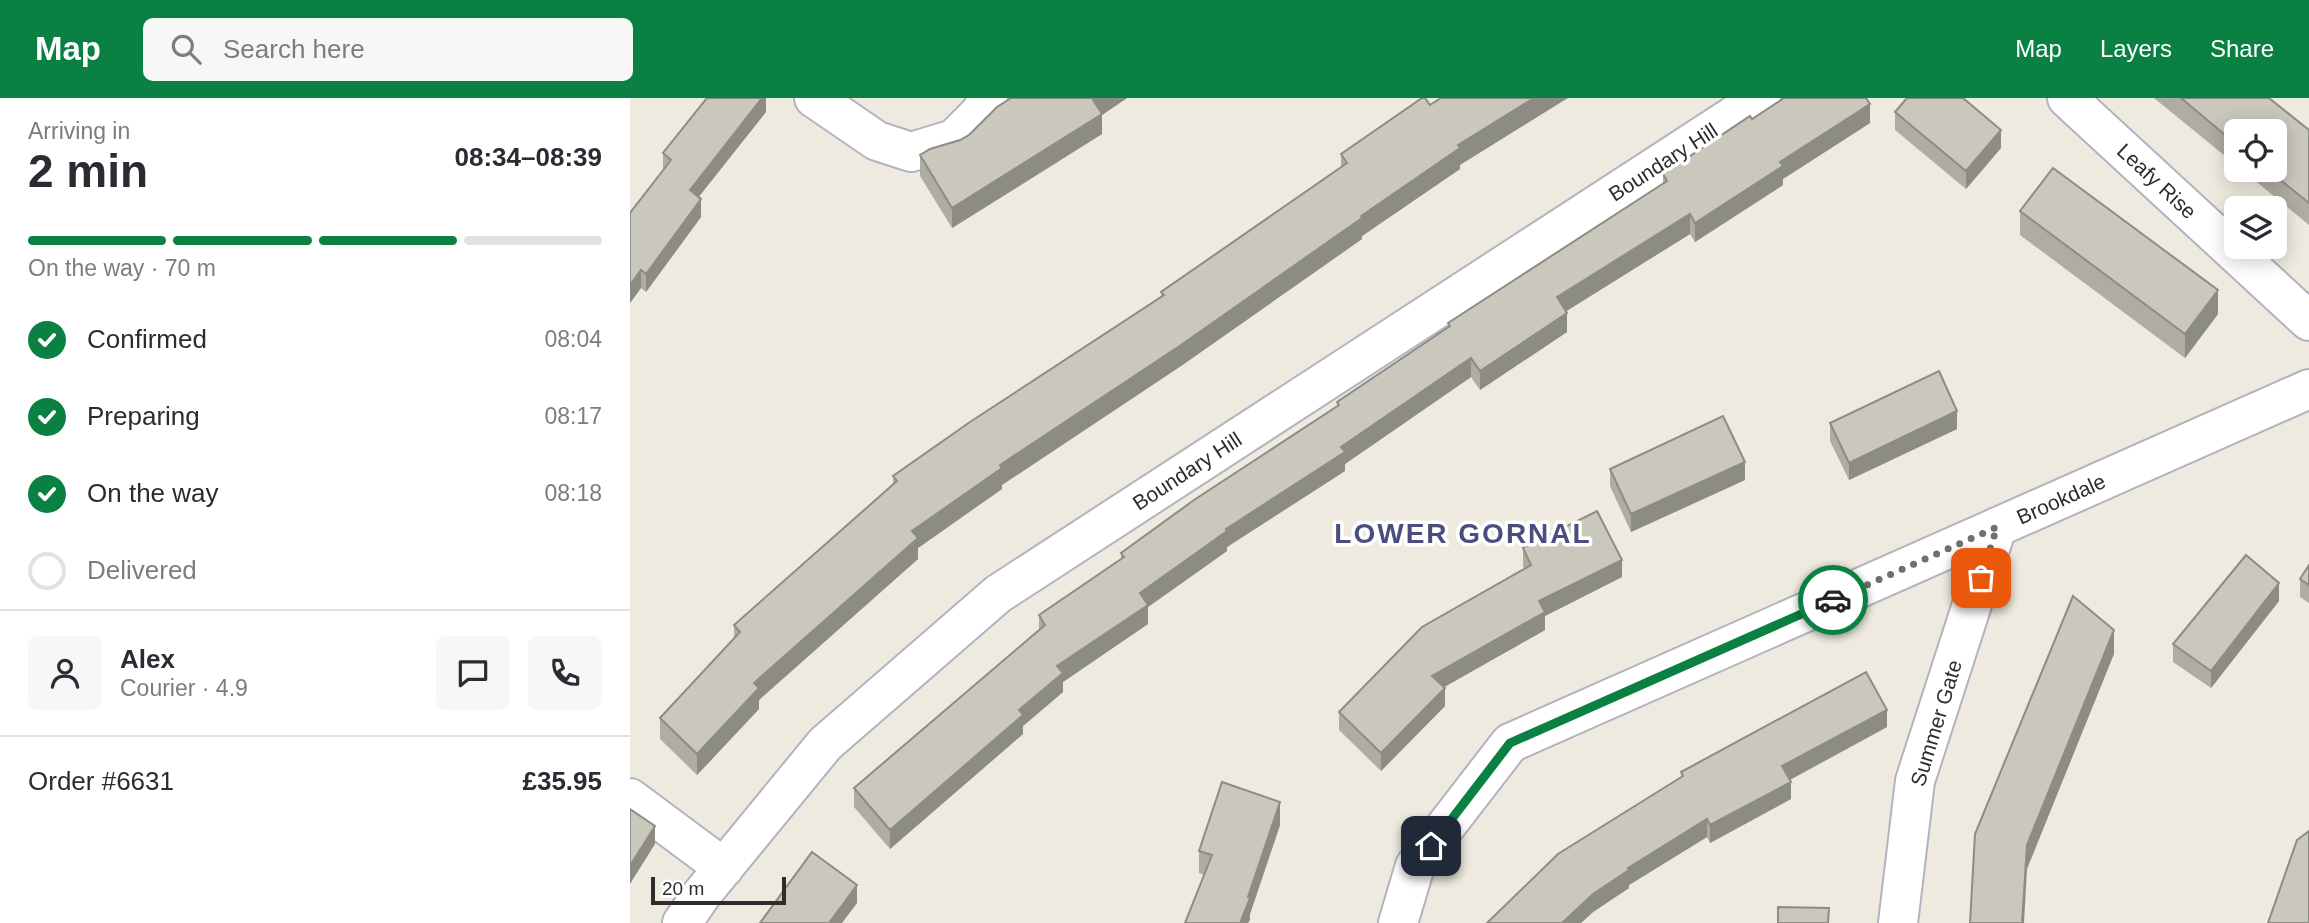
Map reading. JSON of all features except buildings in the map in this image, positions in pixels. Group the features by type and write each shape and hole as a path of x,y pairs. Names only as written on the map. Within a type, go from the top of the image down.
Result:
{"street":[{"path":"814,98 877,141 911,152 954,139 981,112 988,98"},
{"name":"Boundary Hill","path":"682,923 825,744 998,594 1761,98"},
{"name":"Leafy Rise","path":"2067,98 2309,321"},
{"name":"Brookdale","path":"1398,923 1415,866 1510,743 2309,389"},
{"name":"Summer Gate","path":"1898,923 1916,781 1997,527"},
{"path":"630,798 724,868"}],"way so far":[{"path":"1833,600 1997,527 1981,578"}],"district":[{"name":"LOWER GORNAL","path":"1463,533"}],"route":[{"path":"1431,846 1510,743 1833,600"}]}
